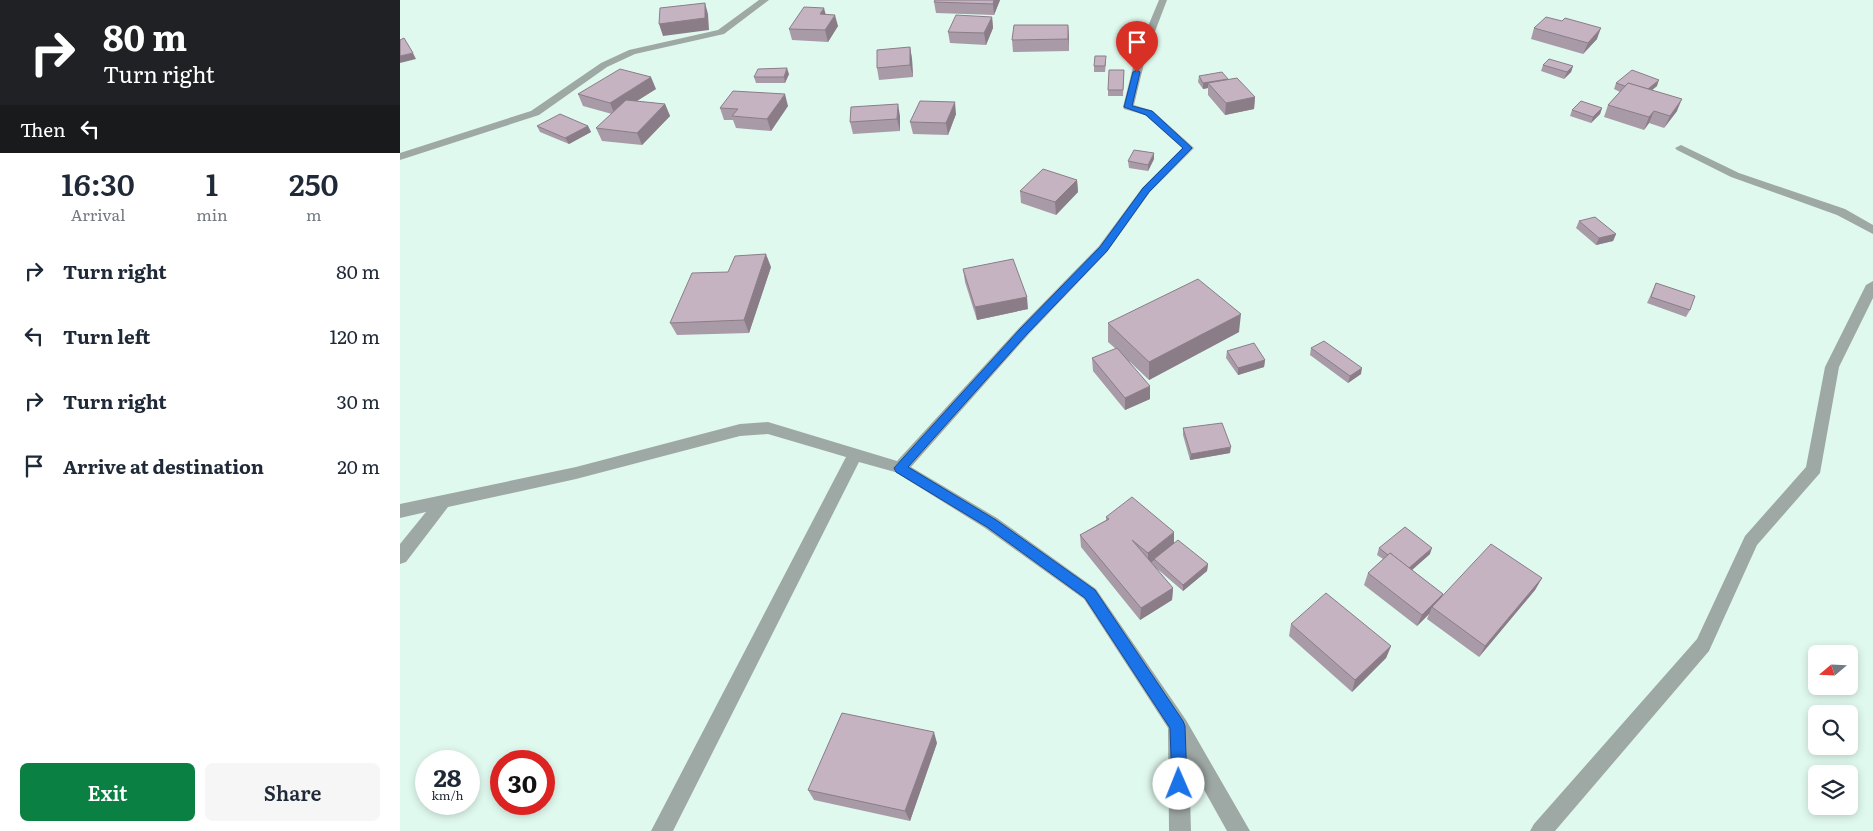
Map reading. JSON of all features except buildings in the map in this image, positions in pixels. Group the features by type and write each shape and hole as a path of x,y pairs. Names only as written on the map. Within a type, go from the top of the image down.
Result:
{"street":[{"path":"400,157 535,113 604,65 632,52 721,32 765,0"},
{"path":"900,468 1023,332 1103,249 1146,190 1188,148 1149,113 1128,107 1141,55 1163,0"},
{"path":"1681,148 1735,175 1841,212 1873,230"},
{"path":"1541,831 1703,645 1751,541 1814,469 1832,367 1873,286"},
{"path":"400,511 576,473 740,430 768,428 900,468 991,524 1090,594 1178,726 1239,831"},
{"path":"662,831 855,455"},
{"path":"400,557 443,502"},
{"path":"1178,726 1180,831"}],"route":[{"path":"1137,72 1128,107 1149,113 1188,148 1146,190 1103,249 1023,332 900,468 991,524 1090,594 1178,726 1179,784"}]}
